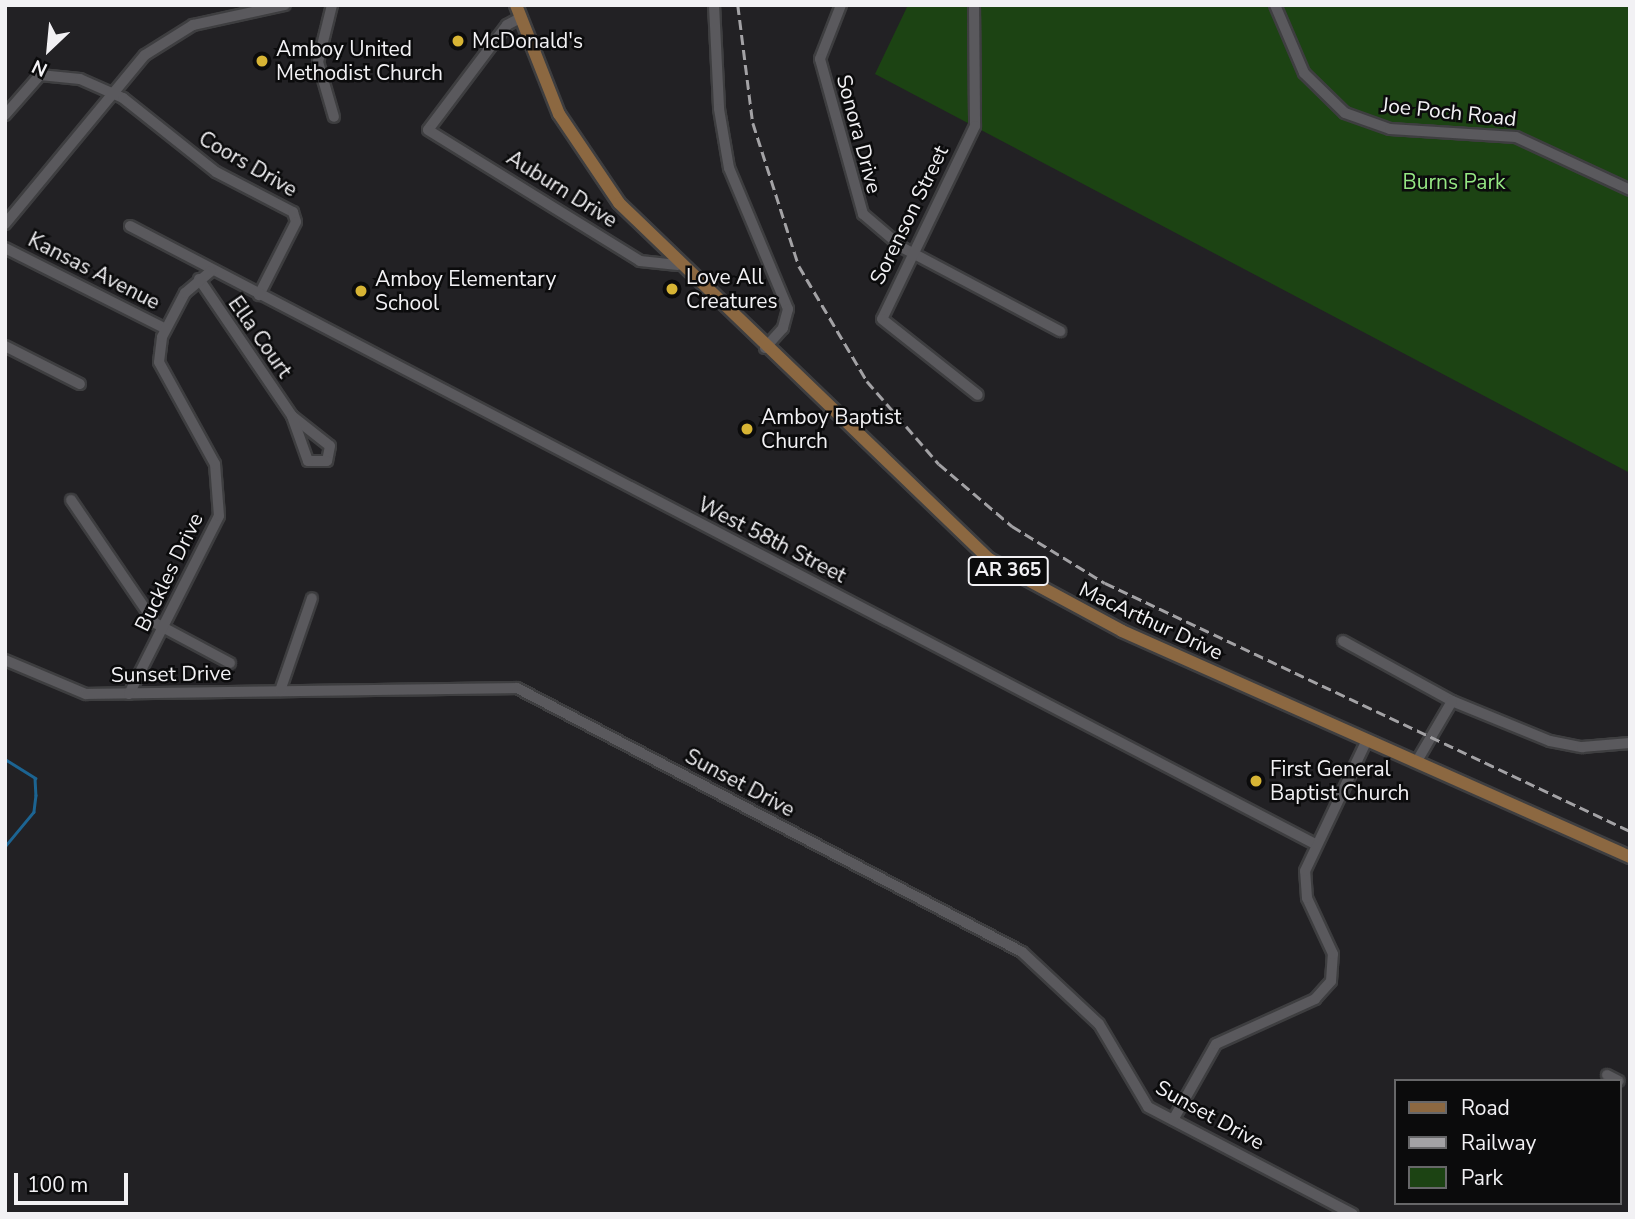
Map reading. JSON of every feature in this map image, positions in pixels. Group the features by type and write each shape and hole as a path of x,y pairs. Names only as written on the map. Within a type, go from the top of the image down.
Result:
{"main road":[{"name":"MacArthur Drive","path":"518,12 544,83 585,156 678,265 989,559 1093,617 1630,857"}],"street":[{"path":"5,224 110,91 159,44 193,25 240,8 285,5"},
{"path":"332,5 318,62 334,117"},
{"path":"714,5 719,109 729,168 788,309 783,328 765,348"},
{"name":"Sonora Drive","path":"841,5 820,59 851,187 863,214 914,253 1060,331"},
{"name":"Sorenson Street","path":"974,5 975,126 883,319 978,395"},
{"name":"Joe Poch Road","path":"1275,5 1296,61 1345,113 1390,129 1516,137 1630,190"},
{"name":"Auburn Drive","path":"518,12 428,130 640,261 678,265"},
{"path":"5,115 10,101 36,78 55,72 110,91"},
{"name":"Coors Drive","path":"110,91 201,162 297,215 259,295"},
{"name":"West 58th Street","path":"130,226 211,271 1315,844"},
{"name":"Kansas Avenue","path":"5,248 166,329"},
{"path":"199,279 211,271"},
{"name":"Buckles Drive","path":"129,694 214,532 221,497 215,464 162,374 159,350 166,329 199,279"},
{"name":"Ella Court","path":"199,279 292,416 308,461 327,461 330,446 292,416"},
{"path":"5,346 80,384"},
{"path":"71,500 163,628 230,663"},
{"path":"280,691 312,598"},
{"path":"1343,641 1452,701 1572,747 1630,743"},
{"name":"Sunset Drive","path":"5,660 71,691 129,694 517,688 1022,952 1099,1024 1142,1101 1353,1214"},
{"path":"1417,761 1452,701"},
{"path":"1172,1119 1216,1044 1308,1003 1331,981 1333,954 1305,881 1315,844 1367,740"},
{"path":"1607,1075 1615,1079"}],"green space":[{"name":"Burns Park","path":"908,5 1630,5 1630,473 875,74"}],"waterway":[{"path":"5,759 35,778 36,795 34,812 5,847"}],"railway":[{"path":"738,5 753,123 799,266 867,381 939,464 1012,526 1105,583 1630,831"}],"place":[{"name":"McDonald's","path":"458,41"},
{"name":"Amboy United Methodist Church","path":"262,61"},
{"name":"Love All Creatures","path":"672,289"},
{"name":"Amboy Elementary School","path":"361,291"},
{"name":"Amboy Baptist Church","path":"747,429"},
{"name":"First General Baptist Church","path":"1256,781"}]}
